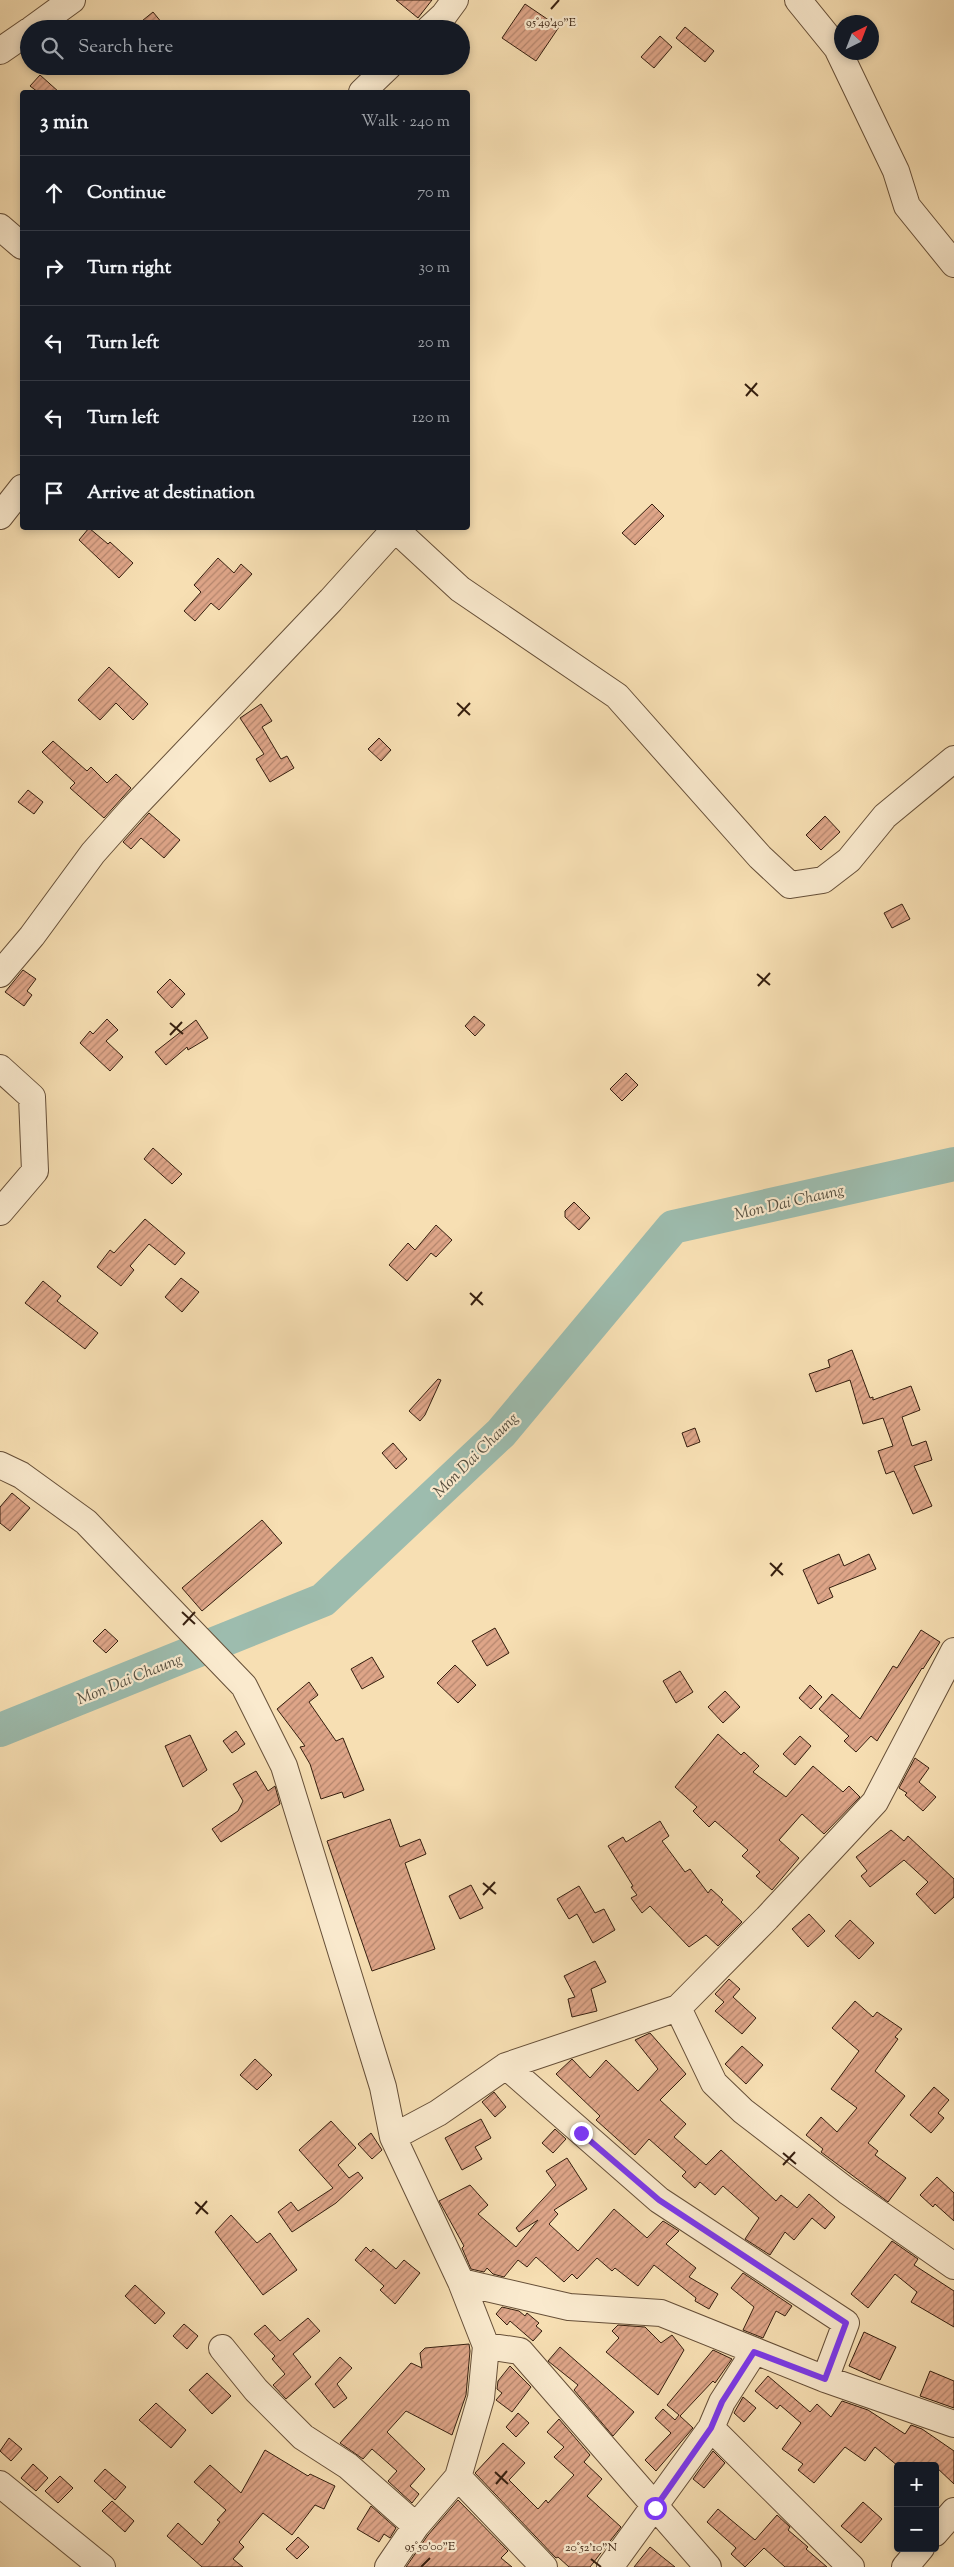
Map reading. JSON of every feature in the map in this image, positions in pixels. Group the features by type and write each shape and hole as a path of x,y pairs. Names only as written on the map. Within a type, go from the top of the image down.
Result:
{"street":[{"path":"44,20 72,0"},
{"path":"439,20 455,0"},
{"path":"798,0 837,48 896,171 907,206 954,264"},
{"path":"0,51 20,37"},
{"path":"364,90 380,75"},
{"path":"0,227 20,244"},
{"path":"0,516 20,491"},
{"path":"0,974 32,936 93,853 133,808 331,600 392,530"},
{"path":"396,530 460,589 618,696 760,858 790,885 823,880 843,865 885,816 954,759"},
{"path":"0,1068 32,1097 35,1171 0,1212"},
{"path":"0,1465 21,1475 86,1522 244,1686 284,1766 383,2087 393,2137 461,2282 486,2346 481,2398 458,2477 416,2526 391,2566"},
{"path":"393,2137 438,2113 506,2066 678,2008 767,1918 875,1802 954,1652"},
{"path":"678,2008 714,2083 743,2111 847,2190 954,2266"},
{"path":"506,2066 659,2200 846,2323 825,2379"},
{"path":"461,2282 569,2307 661,2313 825,2379 954,2424"},
{"path":"486,2346 520,2351 708,2567"},
{"path":"222,2348 256,2390 304,2437 348,2466 416,2526"},
{"path":"610,2567 655,2508 711,2428 722,2402 754,2352"},
{"path":"711,2428 851,2567"},
{"path":"458,2477 544,2567"},
{"path":"0,2484 102,2567"},
{"path":"939,2528 954,2511"},
{"path":"905,2567 918,2552"}],"building":[{"path":"396,0 432,0 418,18"},
{"path":"525,4 559,27 536,61 502,38"},
{"path":"153,12 160,20 143,20"},
{"path":"685,27 714,51 705,62 676,38"},
{"path":"660,36 672,47 654,68 641,57"},
{"path":"40,75 57,90 35,90 30,86"},
{"path":"652,504 664,516 635,545 622,533"},
{"path":"87,530 91,530 108,544 110,542 133,563 119,578 79,540"},
{"path":"218,558 234,573 241,564 252,574 219,610 211,603 195,621 184,611 201,592 194,585"},
{"path":"109,667 148,704 133,720 116,703 100,720 78,700"},
{"path":"261,704 272,721 262,727 281,759 287,756 294,768 270,782 256,759 264,754 240,718"},
{"path":"379,738 391,750 381,761 368,749"},
{"path":"53,741 87,771 91,767 107,783 116,774 131,788 104,818 70,788 75,783 42,752"},
{"path":"28,790 43,802 34,814 18,802"},
{"path":"149,813 180,840 164,858 141,838 131,849 123,842"},
{"path":"825,816 840,832 821,850 806,835"},
{"path":"902,904 910,919 892,928 884,913"},
{"path":"23,970 36,979 27,991 32,995 24,1006 5,992"},
{"path":"170,979 185,994 172,1008 157,992"},
{"path":"474,1016 485,1025 475,1036 465,1026"},
{"path":"107,1019 118,1030 106,1041 123,1057 110,1071 80,1043 90,1031 93,1034"},
{"path":"196,1020 208,1038 188,1050 187,1047 166,1065 155,1052"},
{"path":"626,1073 638,1085 622,1101 610,1089"},
{"path":"153,1148 182,1174 172,1184 144,1159"},
{"path":"574,1202 590,1218 579,1230 565,1217 565,1211"},
{"path":"145,1219 185,1253 175,1265 149,1244 130,1266 134,1270 121,1286 97,1267 110,1250 114,1253"},
{"path":"436,1225 452,1240 436,1257 431,1253 407,1281 389,1265 408,1243 415,1250"},
{"path":"181,1278 199,1292 182,1312 165,1297"},
{"path":"43,1281 61,1296 57,1301 98,1333 85,1349 25,1303"},
{"path":"852,1350 870,1398 873,1397 873,1400 911,1386 920,1410 902,1417 912,1446 926,1441 932,1460 914,1466 932,1506 913,1514 894,1471 886,1474 878,1451 893,1446 883,1418 863,1424 850,1380 816,1392 809,1374 830,1367 828,1360"},
{"path":"438,1379 441,1380 425,1415 420,1421 409,1411"},
{"path":"695,1428 700,1442 687,1447 682,1433"},
{"path":"393,1443 407,1459 396,1469 382,1453"},
{"path":"12,1493 30,1508 10,1531 0,1523 0,1507"},
{"path":"262,1520 282,1543 202,1611 182,1588"},
{"path":"839,1554 844,1566 869,1554 876,1569 829,1588 833,1597 818,1604 803,1570"},
{"path":"495,1628 509,1653 487,1666 472,1641"},
{"path":"105,1629 118,1641 106,1653 93,1641"},
{"path":"921,1630 940,1642 877,1741 871,1736 856,1752 844,1741 849,1736 819,1709 832,1694 860,1719 893,1666 897,1668"},
{"path":"372,1657 384,1677 362,1689 351,1669"},
{"path":"455,1665 476,1685 458,1703 437,1683"},
{"path":"680,1671 693,1692 676,1703 663,1681"},
{"path":"309,1682 318,1695 309,1702 336,1741 343,1738 364,1790 344,1798 342,1792 321,1799 310,1764 300,1747 305,1746 277,1709"},
{"path":"810,1685 822,1697 811,1709 799,1698"},
{"path":"725,1691 740,1707 723,1723 708,1707"},
{"path":"236,1731 245,1744 232,1753 223,1741"},
{"path":"718,1734 741,1755 744,1752 759,1766 753,1772 786,1797 813,1766 843,1792 849,1786 860,1797 824,1834 802,1814 779,1840 799,1858 772,1890 756,1876 760,1872 742,1856 748,1850 715,1821 709,1827 693,1811 697,1807 675,1787"},
{"path":"190,1735 207,1770 183,1787 165,1746"},
{"path":"800,1736 811,1746 795,1765 783,1754"},
{"path":"915,1758 929,1768 919,1782 936,1797 923,1811 905,1795 907,1793 899,1788"},
{"path":"256,1771 268,1791 275,1786 280,1804 221,1842 212,1829 238,1811 243,1801 233,1784"},
{"path":"390,1819 400,1847 420,1839 426,1854 405,1863 435,1949 372,1971 327,1841"},
{"path":"660,1821 669,1836 662,1841 685,1872 690,1869 708,1893 711,1889 723,1900 721,1902 742,1922 718,1946 706,1935 689,1947 650,1906 642,1913 631,1898 637,1895 608,1846 623,1837 626,1842"},
{"path":"891,1830 904,1841 908,1836 954,1879 954,1897 935,1914 916,1894 928,1882 904,1860 870,1887 861,1876 867,1871 856,1857"},
{"path":"471,1885 483,1908 460,1919 449,1896"},
{"path":"579,1886 595,1913 604,1909 615,1930 593,1943 577,1914 569,1919 557,1899"},
{"path":"809,1914 825,1931 808,1947 792,1929"},
{"path":"850,1920 874,1943 859,1959 835,1936"},
{"path":"595,1961 606,1982 591,1989 597,2011 572,2017 568,1999 575,1997 564,1976"},
{"path":"729,1979 740,1989 733,1997 756,2018 742,2034 715,2011 724,2002 715,1994"},
{"path":"855,2001 873,2017 877,2012 902,2029 895,2037 898,2039 875,2071 905,2096 868,2143 878,2151 875,2155 906,2178 888,2202 821,2152 823,2149 806,2135 821,2117 837,2132 857,2108 831,2089 859,2051 832,2028"},
{"path":"650,2033 686,2074 660,2100 686,2124 674,2137 706,2165 721,2150 776,2201 781,2195 797,2208 809,2194 835,2217 825,2229 812,2218 794,2240 785,2232 770,2255 745,2239 759,2218 723,2186 715,2195 700,2182 695,2188 682,2176 686,2172 649,2139 635,2155 596,2120 600,2116 556,2074 572,2059 590,2078 606,2060 638,2091 658,2069 635,2040"},
{"path":"742,2046 763,2065 746,2084 725,2064"},
{"path":"255,2059 272,2075 257,2090 240,2075"},
{"path":"934,2087 949,2100 938,2113 944,2118 931,2133 910,2115"},
{"path":"494,2092 506,2107 495,2117 482,2102"},
{"path":"481,2119 491,2138 475,2147 482,2159 462,2170 445,2138"},
{"path":"331,2121 356,2148 338,2165 349,2178 358,2172 363,2178 336,2203 292,2232 278,2212 291,2202 298,2211 333,2188 299,2150"},
{"path":"555,2129 566,2139 553,2153 542,2143"},
{"path":"371,2133 382,2150 372,2159 358,2144"},
{"path":"567,2158 587,2189 554,2210 558,2214 549,2224 578,2251 614,2209 647,2238 663,2221 679,2231 666,2244 696,2268 689,2277 718,2294 709,2309 695,2301 696,2298 654,2265 638,2286 615,2268 612,2271 597,2258 577,2279 572,2274 564,2282 536,2257 527,2267 518,2260 504,2277 493,2274 487,2268 484,2272 471,2269 462,2248 464,2246 439,2201 470,2185 488,2205 478,2214 516,2247 538,2220 519,2232 516,2228 556,2185 546,2171"},
{"path":"937,2177 954,2193 954,2221 935,2204 933,2207 920,2195"},
{"path":"231,2215 257,2243 270,2233 297,2270 263,2295 215,2232"},
{"path":"892,2241 918,2259 914,2265 954,2291 954,2327 911,2302 917,2292 895,2274 868,2308 851,2294"},
{"path":"366,2247 371,2252 373,2249 396,2269 404,2260 420,2273 395,2304 380,2290 384,2286 355,2260"},
{"path":"743,2273 792,2306 785,2316 776,2311 763,2338 743,2330 754,2307 731,2288"},
{"path":"135,2285 165,2313 155,2324 125,2296"},
{"path":"502,2307 519,2311 525,2316 527,2313 539,2323 536,2326 542,2331 533,2341 510,2321 507,2325 496,2314"},
{"path":"308,2318 320,2331 293,2354 311,2377 286,2399 273,2385 285,2374 272,2359 275,2356 254,2334 265,2325 280,2341"},
{"path":"184,2324 198,2336 187,2349 173,2336"},
{"path":"618,2325 645,2327 661,2343 672,2335 684,2350 658,2395 606,2352 619,2338 612,2331"},
{"path":"864,2332 896,2347 880,2380 849,2366"},
{"path":"469,2344 466,2395 452,2435 406,2411 387,2432 425,2469 410,2486 419,2494 412,2503 388,2481 397,2471 372,2449 363,2459 340,2443 411,2363 422,2368 420,2353 425,2348"},
{"path":"560,2347 634,2412 613,2436 574,2390 578,2385 548,2361"},
{"path":"713,2350 732,2359 715,2383 713,2381 680,2416 693,2428 656,2471 645,2460 671,2433 655,2418 663,2409 675,2420 679,2415 667,2405"},
{"path":"340,2357 352,2368 337,2384 347,2398 334,2408 315,2384"},
{"path":"510,2366 531,2387 512,2412 496,2400 502,2393 497,2389 498,2381"},
{"path":"930,2371 954,2381 954,2408 920,2396"},
{"path":"207,2373 231,2396 212,2414 189,2390"},
{"path":"768,2376 810,2412 817,2404 831,2417 842,2401 868,2410 905,2434 911,2425 922,2429 954,2451 954,2484 939,2470 939,2462 894,2463 875,2447 865,2461 845,2447 814,2483 798,2470 803,2464 782,2449 801,2423 780,2405 777,2409 755,2391"},
{"path":"743,2397 756,2408 744,2422 734,2413"},
{"path":"156,2403 186,2430 171,2448 139,2420"},
{"path":"518,2413 529,2423 516,2437 506,2427"},
{"path":"559,2419 590,2455 584,2462 602,2479 587,2496 621,2527 590,2567 569,2567 558,2557 556,2558 475,2473 503,2443 525,2463 509,2480 538,2509 546,2500 548,2503 574,2475 554,2457 564,2447 547,2432"},
{"path":"9,2438 22,2449 11,2461 0,2451"},
{"path":"265,2450 308,2476 310,2474 335,2486 324,2509 315,2505 292,2535 263,2513 239,2542 244,2547 233,2559 243,2567 202,2567 167,2536 178,2523 202,2545 220,2522 217,2520 226,2510 194,2482 210,2465 241,2493"},
{"path":"713,2451 725,2463 704,2488 693,2479"},
{"path":"33,2464 48,2478 36,2491 21,2478"},
{"path":"105,2469 126,2487 115,2500 94,2481"},
{"path":"60,2476 73,2488 58,2503 45,2491"},
{"path":"458,2500 508,2551 501,2558 512,2567 406,2567 428,2535"},
{"path":"112,2501 134,2521 125,2532 102,2511"},
{"path":"863,2502 882,2519 861,2543 841,2526"},
{"path":"371,2506 396,2528 390,2538 384,2534 379,2542 357,2529"},
{"path":"718,2509 755,2540 777,2515 790,2527 788,2530 808,2547 806,2549 827,2567 785,2567 764,2548 745,2567 731,2554 736,2548 707,2522"},
{"path":"298,2537 309,2547 297,2559 286,2549"},
{"path":"650,2547 675,2567 634,2567"}],"waterway":[{"name":"Mon Dai Chaung","path":"0,1730 323,1600 501,1433 673,1227 954,1164"}],"route":[{"path":"581,2133 659,2200 740,2256 846,2323 825,2379 754,2352 722,2402 711,2428 655,2508"}]}
